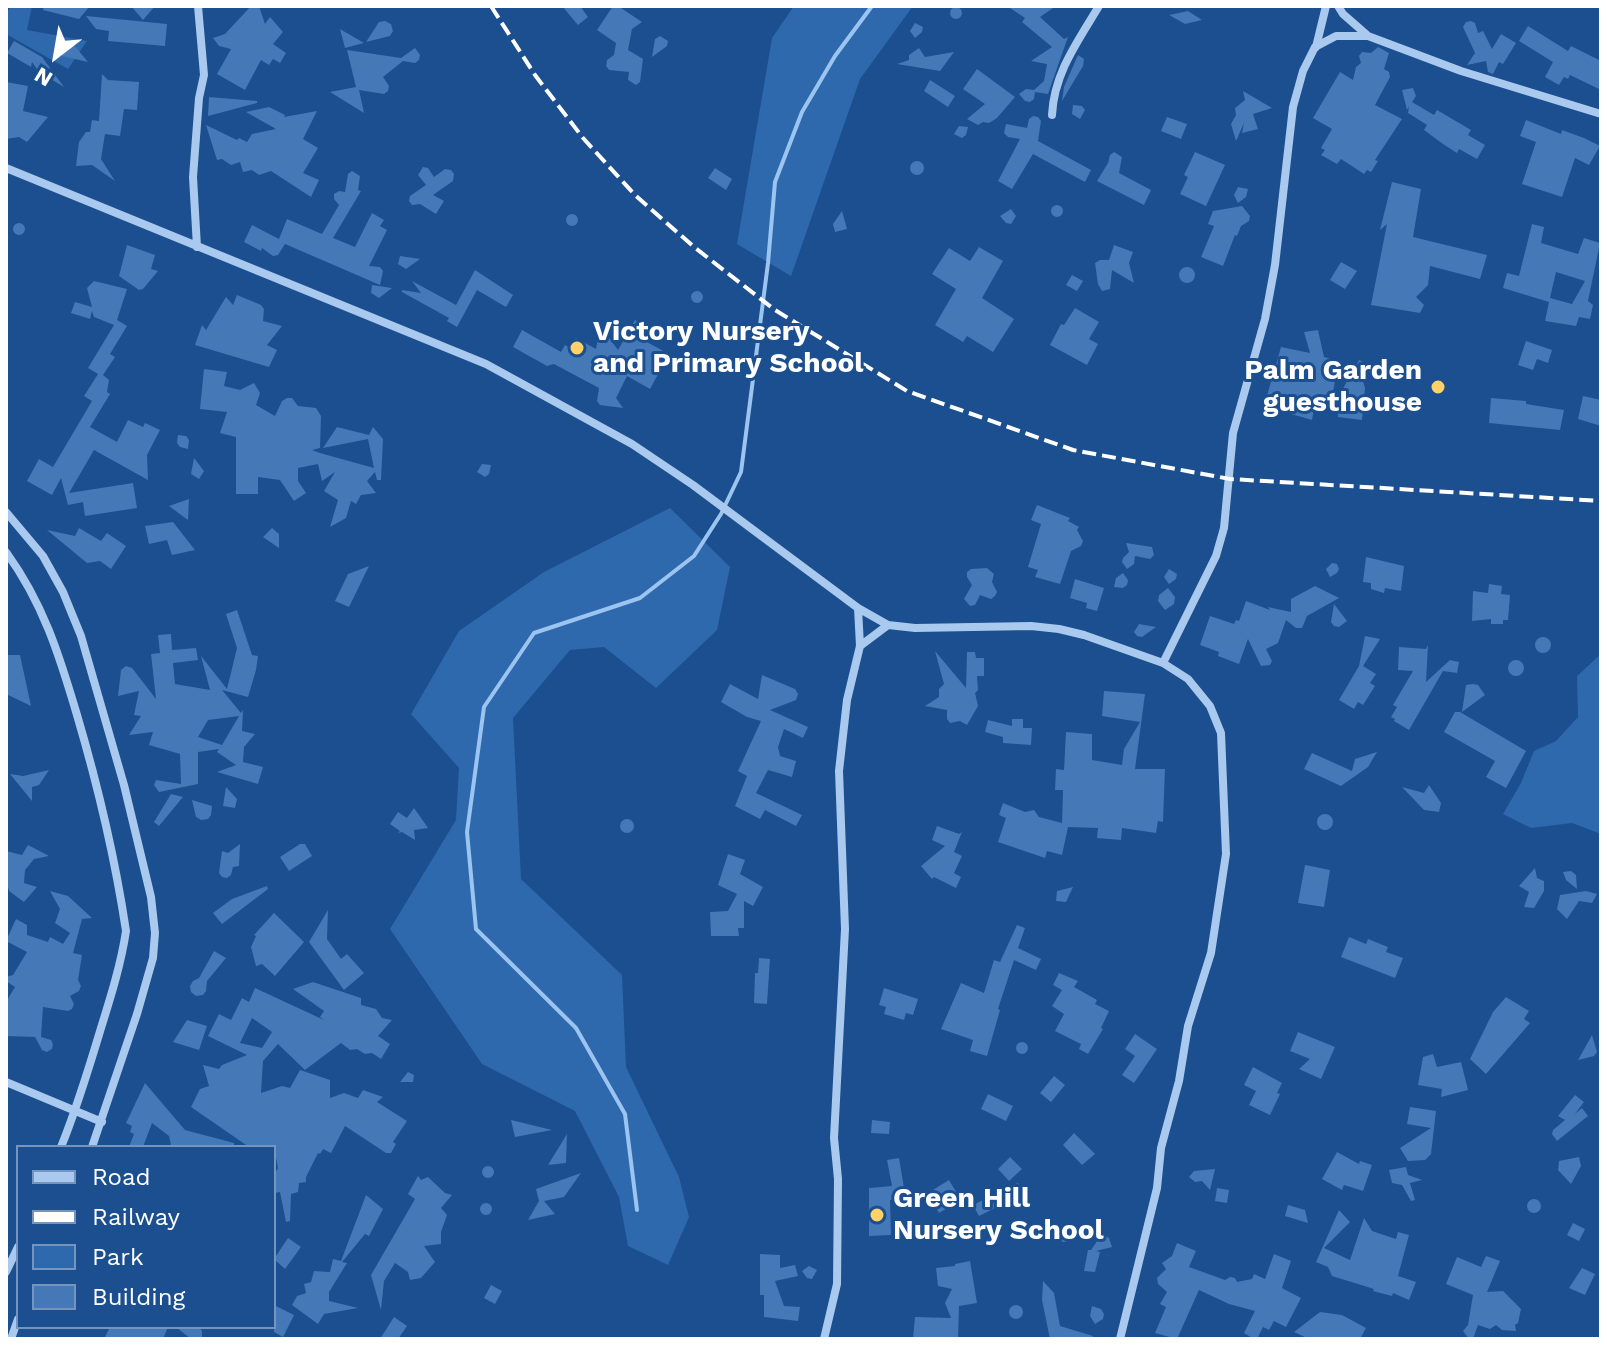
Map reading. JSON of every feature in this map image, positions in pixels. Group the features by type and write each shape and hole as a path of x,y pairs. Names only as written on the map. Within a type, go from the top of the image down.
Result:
{"street":[{"path":"197,247 193,177 199,98 204,75 198,6"},
{"path":"1052,115 1054,87 1099,6"},
{"path":"1163,663 1216,556 1224,528 1233,433 1265,319 1275,265 1293,107 1326,6"},
{"path":"1338,6 1368,36 1474,76 1601,114"},
{"path":"1315,47 1336,36 1368,36"},
{"path":"6,168 486,364 584,417 693,485 858,608 888,625 1059,629 1163,663 1188,679 1210,706 1221,733 1226,854 1211,953 1188,1026 1179,1081 1161,1148 1154,1202 1120,1339"},
{"path":"6,512 43,556 63,592 81,636 124,785 151,897 155,933 153,958 93,1145"},
{"path":"6,552 26,579 39,604 59,655 92,770 126,931 122,957 76,1111 62,1145"},
{"path":"824,1339 837,1284 838,1179 834,1138 845,929 839,771 847,700 860,646 858,608"},
{"path":"860,646 888,625"},
{"path":"6,1082 102,1122"},
{"path":"6,1272 16,1251"}],"green space":[{"path":"11,6 32,6 27,30 87,41 68,69 6,34 6,14"},
{"path":"794,6 913,6 860,79 791,276 737,244 772,38"},
{"path":"670,508 730,567 717,630 656,688 604,647 570,650 513,718 521,879 622,975 626,1067 679,1177 689,1217 668,1265 628,1246 619,1197 575,1111 482,1064 390,929 456,820 459,768 411,714 459,631 544,572"},
{"path":"1601,654 1601,834 1572,823 1531,828 1503,814 1521,783 1534,751 1556,741 1578,717 1577,676"}],"building":[{"path":"44,6 90,6 79,19 43,10"},
{"path":"131,6 155,6 143,20"},
{"path":"251,6 259,6 265,24 270,17 283,32 273,44 286,53 280,63 273,59 269,65 261,60 245,90 217,74 231,49 219,46 213,38 225,34"},
{"path":"562,6 580,6 588,17 578,25"},
{"path":"613,6 618,6 642,22 632,29 628,50 643,59 640,82 636,85 628,80 629,72 609,70 606,66 607,60 614,55 616,43 597,30"},
{"path":"1007,6 1056,6 1040,17 1064,39 1068,37 1048,94 1035,92 1030,102 1019,94 1026,89 1034,90 1044,81 1047,64 1031,61 1052,47 1022,22 1025,18"},
{"path":"951,8 961,8 961,18 951,18"},
{"path":"1188,11 1202,20 1185,24 1169,15"},
{"path":"86,16 167,24 165,46 108,41 109,31 96,29"},
{"path":"1471,21 1475,23 1478,33 1483,31 1492,49 1501,34 1516,43 1493,74 1488,72 1486,61 1467,65 1475,53 1463,27"},
{"path":"379,22 391,24 393,31 390,36 366,42"},
{"path":"915,23 923,27 915,38 910,31"},
{"path":"1528,26 1568,51 1571,46 1601,61 1601,90 1570,75 1568,79 1564,77 1559,85 1545,77 1553,62 1519,41"},
{"path":"340,29 364,43 345,48"},
{"path":"660,36 668,41 667,46 652,57 655,39"},
{"path":"14,41 42,57 64,87 39,72 32,62 31,67 7,53"},
{"path":"67,43 73,44 88,62 62,56"},
{"path":"1378,47 1389,53 1384,69 1390,77 1375,105 1402,119 1375,160 1378,161 1371,172 1367,170 1364,174 1341,159 1337,164 1321,155 1325,150 1321,148 1332,129 1313,118 1340,72 1353,80 1356,67 1361,63 1359,56 1362,52 1371,53"},
{"path":"415,48 420,55 419,60 415,63 403,61 383,77 389,86 384,94 359,90 364,113 330,92 356,87 347,50 401,58"},
{"path":"919,48 925,57 954,52 940,71 897,64 909,60 909,55"},
{"path":"1078,55 1084,59 1083,66 1062,101 1064,87"},
{"path":"977,69 1015,97 997,118 978,125 967,119 985,104 963,89"},
{"path":"102,74 108,80 139,82 137,110 124,109 120,136 105,134 101,159 115,181 92,165 76,166 79,142 86,132 90,132 92,120 99,121"},
{"path":"930,80 955,96 948,107 924,91"},
{"path":"6,82 28,86 23,111 48,117 27,142 19,137 6,139"},
{"path":"1413,88 1416,96 1412,102 1434,115 1437,110 1471,130 1468,135 1485,145 1477,159 1459,149 1457,153 1443,144 1424,130 1427,125 1408,113 1409,106 1407,110 1402,90"},
{"path":"1243,91 1272,108 1253,114 1258,129 1242,133 1244,123 1236,141 1231,124 1236,115 1235,108 1245,100"},
{"path":"209,97 257,101 257,103 208,116"},
{"path":"1073,105 1082,106 1085,110 1080,119 1072,114"},
{"path":"269,107 284,117 317,111 303,139 318,148 303,173 319,180 311,197 271,171 259,175 252,170 243,172 240,162 231,165 222,159 217,160 206,125 247,142 252,134 276,129 246,112"},
{"path":"1033,116 1041,121 1038,141 1091,170 1085,182 1033,154 1012,189 998,181 1020,139 1004,133 1006,124 1027,128"},
{"path":"1167,117 1187,124 1181,139 1161,131"},
{"path":"1526,120 1561,134 1562,130 1600,146 1589,165 1575,158 1562,197 1522,184 1536,142 1520,136"},
{"path":"959,126 968,127 962,138 954,134"},
{"path":"1114,152 1122,157 1119,173 1151,190 1144,205 1097,181"},
{"path":"1195,152 1225,165 1206,206 1180,194 1188,177 1184,175"},
{"path":"917,161 924,168 917,175 910,168"},
{"path":"423,167 428,168 434,177 445,169 454,174 453,181 433,195 444,201 436,214 409,201 410,196 426,185 418,175"},
{"path":"715,168 732,179 726,190 708,178"},
{"path":"352,171 360,176 358,190 361,191 333,238 355,247 372,213 384,220 380,226 387,230 369,266 380,267 383,271 380,285 285,244 278,255 273,256 262,248 261,251 244,242 252,225 279,239 287,219 322,234 339,205 334,194 345,192 348,174"},
{"path":"1392,182 1421,189 1413,237 1487,255 1480,279 1430,266 1428,285 1416,297 1424,305 1420,313 1371,305 1387,224 1380,230"},
{"path":"1238,187 1248,189 1246,197 1238,203 1234,195"},
{"path":"1057,205 1063,211 1057,217 1051,211"},
{"path":"1242,206 1250,216 1249,221 1235,235 1223,266 1201,257 1214,226 1208,224 1213,211"},
{"path":"1011,209 1016,216 1011,224 1000,216"},
{"path":"842,211 847,229 835,232 833,224"},
{"path":"572,214 578,220 572,226 566,220"},
{"path":"19,223 25,229 19,235 13,229"},
{"path":"1532,224 1544,227 1541,243 1578,254 1584,238 1600,243 1588,301 1593,305 1590,319 1579,317 1576,326 1545,321 1549,302 1503,288 1507,273 1519,276","holes":["1556,272 1585,281 1572,304 1550,298"]},
{"path":"127,245 155,255 151,269 158,271 143,289 139,290 119,276"},
{"path":"1114,245 1133,252 1129,263 1134,283 1112,270 1110,289 1102,291 1095,263 1109,260"},
{"path":"979,247 1003,261 982,298 1014,319 993,352 967,336 963,342 935,325 956,289 932,274 949,248 970,261"},
{"path":"400,256 420,259 406,269 398,264"},
{"path":"1341,262 1357,271 1345,289 1330,280"},
{"path":"1184,267 1190,267 1195,275 1193,281 1184,283 1179,278 1179,272"},
{"path":"475,270 513,295 506,307 477,290 457,327 447,321 449,318 402,292 421,293 412,281 456,305"},
{"path":"1072,275 1083,281 1077,291 1066,285"},
{"path":"94,281 127,289 117,320 127,326 110,354 115,357 103,375 109,380 107,392 110,394 90,427 117,442 128,420 160,430 147,455 148,480 94,450 69,493 133,483 137,508 85,516 83,502 68,505 61,478 52,495 27,481 39,459 53,467 92,401 84,396 98,374 88,368 114,325 94,317 92,311 90,319 71,313 75,302 92,307 87,288"},
{"path":"372,285 392,288 379,298 371,293"},
{"path":"697,291 703,297 697,303 691,297"},
{"path":"237,295 261,305 264,309 263,321 282,326 267,345 277,350 269,367 195,345 202,325 206,330 226,297 233,305"},
{"path":"1075,308 1099,322 1089,339 1098,344 1087,365 1050,345 1061,324 1064,325"},
{"path":"635,320 651,330 645,341 669,354 650,389 627,376 616,398 623,408 600,405 597,401 599,388 554,364 547,366 513,347 522,330 561,352 565,345 570,348 576,338 596,349 598,337 602,335 607,335 618,350"},
{"path":"1318,330 1324,357 1339,361 1331,402 1316,399 1312,420 1264,406 1281,347 1310,353 1304,332"},
{"path":"1526,341 1552,350 1548,363 1537,359 1533,370 1518,365"},
{"path":"1359,360 1371,366 1363,381 1362,420 1338,417 1339,404 1335,403"},
{"path":"204,369 227,372 224,386 240,390 254,383 260,393 256,405 275,416 282,401 287,398 292,398 298,406 316,408 321,416 320,448 312,450 320,453 374,468 368,439 323,448 337,427 369,435 373,427 383,439 381,480 377,480 375,472 367,481 376,493 361,495 356,504 351,501 346,518 330,527 338,500 324,491 335,472 322,481 318,464 298,468 298,481 306,493 294,501 280,480 258,477 258,494 236,494 236,437 220,433 227,412 200,409"},
{"path":"1583,396 1601,400 1601,426 1578,419"},
{"path":"1491,398 1526,401 1526,404 1564,410 1560,430 1489,423"},
{"path":"178,435 186,436 189,440 188,449 177,443"},
{"path":"194,458 204,471 199,479 191,474"},
{"path":"482,464 491,465 485,477 477,472"},
{"path":"189,499 188,520 169,506"},
{"path":"1037,505 1070,518 1068,521 1079,527 1077,530 1083,541 1081,546 1071,551 1060,584 1035,577 1038,570 1028,567 1041,524 1031,520"},
{"path":"173,522 195,550 172,555 167,540 149,544 145,526"},
{"path":"79,528 101,541 107,533 126,546 111,569 100,561 87,563 47,530 75,536"},
{"path":"272,528 279,534 279,548 263,537"},
{"path":"1126,543 1152,547 1154,555 1150,559 1135,556 1134,564 1127,569 1122,562 1129,552"},
{"path":"1366,557 1404,566 1401,591 1385,588 1384,593 1371,589 1371,583 1363,582"},
{"path":"1332,563 1337,564 1339,569 1330,577 1326,569"},
{"path":"369,566 349,607 335,601 348,574"},
{"path":"987,568 994,574 992,582 997,592 991,599 980,595 975,605 970,606 964,599 972,585 967,572"},
{"path":"1169,569 1177,574 1169,584 1164,577"},
{"path":"1123,573 1128,580 1127,585 1114,587 1116,578"},
{"path":"1075,579 1104,588 1097,611 1086,608 1087,603 1070,598"},
{"path":"1489,584 1502,586 1501,594 1510,595 1508,620 1503,620 1503,624 1491,624 1491,619 1472,621 1473,591 1488,593"},
{"path":"1315,586 1339,598 1307,616 1302,628 1296,628 1286,620 1278,643 1266,649 1272,661 1270,665 1261,666 1248,639 1239,664 1200,645 1210,616 1234,624 1236,620 1239,621 1246,601 1270,610 1268,607 1291,612 1291,599"},
{"path":"1168,588 1175,597 1174,604 1165,610 1158,601 1159,595"},
{"path":"1334,604 1347,621 1339,627 1331,622"},
{"path":"237,610 252,655 258,656 248,697 222,690 241,713 243,710 242,731 255,734 244,747 243,762 263,767 258,784 217,772 236,765 217,752 219,749 198,752 198,784 159,792 154,785 156,780 181,784 180,754 149,745 153,732 129,735 141,716 134,715 139,691 118,696 121,670 126,666 132,668 156,699 151,654 160,653 158,635 171,634 172,650 196,648 198,660 173,663 175,684 210,690 201,656 227,689 237,648 226,614","holes":["239,716 222,745 198,737 208,720"]},
{"path":"1139,624 1156,627 1142,637 1134,632"},
{"path":"1365,636 1380,639 1363,666 1376,674 1370,683 1375,686 1363,705 1358,702 1354,709 1339,700 1359,666"},
{"path":"1540,637 1546,637 1551,645 1549,651 1540,653 1535,648 1535,642"},
{"path":"1428,645 1426,682 1450,660 1459,662 1457,673 1443,671 1409,730 1391,717 1397,707 1393,705 1413,671 1398,670 1399,647 1426,649"},
{"path":"935,651 966,688 967,652 975,652 976,658 984,658 984,676 977,676 978,690 975,693 978,706 967,725 960,721 950,723 947,710 925,706 939,697 939,689 944,684"},
{"path":"6,655 20,655 31,706 6,694"},
{"path":"1516,660 1524,668 1516,676 1508,668"},
{"path":"762,675 795,689 798,694 796,700 770,710 808,727 803,738 784,729 778,747 780,756 796,761 792,777 768,770 756,793 802,815 796,826 765,810 760,819 735,806 747,776 738,771 761,721 721,702 730,684 758,699"},
{"path":"1466,685 1478,685 1485,695 1462,712"},
{"path":"1104,691 1145,694 1135,769 1165,769 1163,822 1158,821 1156,833 1122,828 1121,840 1097,838 1098,828 1068,827 1062,855 1047,851 1045,858 998,842 1006,818 999,815 1003,803 1025,812 1034,810 1039,817 1062,823 1063,790 1055,790 1056,769 1064,770 1066,732 1092,734 1092,760 1122,765 1124,749 1140,722 1102,716"},
{"path":"1455,712 1460,712 1526,751 1506,788 1486,777 1495,761 1444,732"},
{"path":"1012,719 1023,719 1023,728 1032,728 1031,745 1003,743 1003,737 985,732 988,720 1012,726"},
{"path":"1377,752 1368,767 1341,786 1304,769 1312,753 1352,771 1355,759"},
{"path":"49,770 39,785 32,787 32,801 10,774 23,776"},
{"path":"1429,785 1441,803 1439,812 1424,810 1402,787 1424,793"},
{"path":"226,787 237,799 235,808 223,806"},
{"path":"171,794 183,797 159,826 154,822"},
{"path":"192,800 212,806 208,819 196,817"},
{"path":"414,808 428,828 414,830 415,840 402,832 398,833 400,831 390,824 398,812 407,818"},
{"path":"1325,814 1333,822 1325,830 1317,822"},
{"path":"627,819 634,826 627,833 620,826"},
{"path":"937,826 959,834 962,832 954,852 962,856 954,873 961,877 956,888 934,877 932,879 921,866 945,846 932,840"},
{"path":"240,844 239,866 233,867 227,878 222,877 219,873 222,851 228,853"},
{"path":"305,844 312,856 289,871 280,857"},
{"path":"28,845 49,856 34,859 25,870 24,883 37,887 24,902 9,891 6,851 22,855"},
{"path":"728,854 745,860 740,874 763,887 753,906 744,901 744,928 738,928 739,936 711,936 710,912 728,911 737,894 718,885"},
{"path":"1305,865 1330,870 1324,907 1298,903"},
{"path":"1535,868 1537,878 1544,881 1544,891 1534,908 1524,907 1529,892 1519,886"},
{"path":"1571,871 1576,875 1577,889 1566,880 1563,872"},
{"path":"267,886 268,889 222,924 213,913 232,899"},
{"path":"1073,887 1066,902 1056,901 1057,891"},
{"path":"50,891 68,896 92,918 82,919 73,953 82,955 78,980 81,986 70,996 74,1004 72,1009 43,1007 41,1037 51,1040 53,1044 47,1052 42,1050 35,1037 6,1036 6,1002 15,987 6,981 6,977 13,975 27,952 6,941 16,919 27,925 27,935 48,942 50,937 63,944 70,933 55,923 60,909"},
{"path":"1586,891 1597,894 1592,903 1579,901 1567,919 1557,909 1560,895"},
{"path":"328,910 327,939 341,959 347,954 364,973 344,990 309,942"},
{"path":"274,913 304,942 275,976 262,964 256,966 251,947 254,935"},
{"path":"1017,925 1025,928 1018,948 1041,959 1036,970 1014,960 987,1056 970,1051 973,1040 941,1029 961,983 984,993 994,960 1000,962"},
{"path":"1349,937 1366,944 1368,939 1388,947 1386,952 1403,958 1395,978 1341,957"},
{"path":"214,951 226,958 207,981 203,995 196,996 190,986 199,978"},
{"path":"759,958 770,959 767,1004 754,1003"},
{"path":"1059,973 1078,981 1074,987 1109,1011 1103,1029 1088,1054 1079,1049 1081,1044 1055,1031 1064,1014 1052,1006 1062,990 1053,985"},
{"path":"313,982 361,998 361,1005 376,1009 382,1018 392,1020 378,1036 390,1044 381,1059 372,1053 350,1050 341,1043 305,1070 278,1044 263,1061 261,1093 282,1086 290,1088 300,1070 330,1080 330,1098 344,1093 358,1098 363,1090 383,1097 377,1102 407,1121 393,1142 396,1144 391,1153 386,1153 345,1126 331,1153 323,1149 318,1153 306,1182 299,1183 298,1192 291,1194 290,1221 286,1222 280,1192 276,1193 276,1145 246,1145 191,1107 200,1089 209,1086 203,1065 219,1069 247,1055 208,1036 219,1014 231,1020 242,998 249,1002 255,988 324,1020 320,1017 324,1011 293,989","holes":["252,1018 272,1032 262,1048 240,1043"]},
{"path":"884,988 918,999 913,1015 906,1013 904,1020 884,1014 886,1007 879,1005"},
{"path":"1506,997 1529,1011 1524,1019 1530,1023 1486,1074 1470,1059 1493,1012"},
{"path":"187,1020 207,1026 199,1050 173,1042"},
{"path":"1298,1032 1335,1047 1321,1079 1299,1069 1310,1059 1290,1051"},
{"path":"1135,1034 1157,1049 1134,1083 1122,1075 1135,1056 1125,1049"},
{"path":"1592,1035 1597,1052 1594,1056 1578,1060"},
{"path":"1022,1042 1028,1048 1022,1054 1016,1048"},
{"path":"1433,1054 1437,1067 1461,1062 1468,1090 1441,1097 1442,1089 1418,1085 1423,1057"},
{"path":"1253,1067 1282,1083 1270,1115 1249,1105 1256,1091 1244,1085"},
{"path":"408,1072 414,1075 413,1082 400,1082"},
{"path":"1054,1076 1065,1085 1051,1102 1040,1093"},
{"path":"145,1083 185,1130 234,1145 171,1145 169,1136 152,1123 144,1145 130,1145 134,1134 130,1132 132,1126 126,1123"},
{"path":"988,1094 1013,1106 1006,1121 981,1109"},
{"path":"1575,1095 1584,1102 1575,1114 1582,1108 1588,1116 1557,1141 1553,1130 1565,1120 1558,1116"},
{"path":"1410,1107 1436,1111 1431,1154 1425,1160 1408,1161 1400,1148 1431,1128 1407,1124"},
{"path":"511,1120 552,1130 515,1137"},
{"path":"872,1120 890,1122 889,1134 871,1133"},
{"path":"1074,1133 1095,1154 1082,1165 1063,1145"},
{"path":"567,1134 566,1163 548,1165"},
{"path":"1337,1152 1359,1164 1360,1161 1372,1165 1363,1191 1344,1185 1342,1190 1322,1179"},
{"path":"1010,1157 1022,1169 1009,1181 998,1169"},
{"path":"1579,1157 1581,1166 1571,1184 1558,1170 1559,1161"},
{"path":"899,1158 906,1200 890,1200 891,1235 869,1236 869,1188 892,1186 887,1160"},
{"path":"488,1166 494,1172 488,1178 482,1172"},
{"path":"1406,1167 1408,1175 1422,1180 1410,1183 1415,1200 1411,1201 1402,1185 1392,1183 1389,1170"},
{"path":"1215,1169 1210,1190 1202,1181 1195,1182 1189,1177 1194,1171"},
{"path":"581,1173 564,1197 544,1201 555,1214 528,1220 539,1201 536,1189"},
{"path":"418,1176 421,1180 428,1177 445,1193 452,1195 441,1208 447,1215 441,1232 441,1244 424,1246 435,1262 421,1278 410,1280 408,1272 395,1263 384,1281 381,1310 371,1275 415,1199 408,1194"},
{"path":"949,1180 961,1200 939,1213 928,1193"},
{"path":"1018,1183 1023,1194 979,1216 973,1205"},
{"path":"1217,1188 1229,1190 1227,1203 1215,1201"},
{"path":"366,1195 383,1209 369,1236 365,1234 342,1262 347,1263 329,1292 329,1301 358,1308 324,1314 318,1324 292,1305 297,1296 306,1293 304,1284 311,1282 314,1271 330,1272 333,1259 341,1261"},
{"path":"1534,1199 1541,1206 1534,1213 1527,1206"},
{"path":"486,1203 492,1209 486,1215 480,1209"},
{"path":"1288,1205 1305,1210 1308,1223 1285,1216"},
{"path":"1339,1210 1350,1222 1324,1248 1350,1260 1364,1218 1372,1231 1396,1239 1398,1232 1409,1235 1398,1276 1416,1282 1409,1300 1332,1276 1328,1267 1316,1262"},
{"path":"1573,1223 1585,1229 1579,1241 1567,1235"},
{"path":"1064,1228 1071,1235 1064,1242 1057,1235"},
{"path":"1105,1236 1112,1247 1096,1251 1100,1252 1095,1272 1084,1271 1088,1250 1100,1237"},
{"path":"288,1238 301,1247 285,1269 276,1261"},
{"path":"1177,1243 1196,1251 1189,1267 1225,1280 1235,1278 1237,1282 1252,1279 1254,1274 1265,1279 1274,1254 1291,1261 1282,1288 1301,1298 1286,1327 1274,1321 1269,1330 1263,1327 1254,1339 1244,1333 1255,1311 1229,1304 1199,1290 1177,1339 1155,1333 1166,1307 1160,1304 1167,1292 1158,1284 1157,1278 1166,1269 1162,1263 1172,1256"},
{"path":"760,1254 780,1255 780,1268 795,1265 798,1276 775,1281 784,1306 800,1307 798,1321 764,1317 764,1295 760,1295"},
{"path":"1486,1256 1500,1261 1487,1292 1503,1291 1521,1309 1516,1331 1502,1330 1496,1325 1490,1329 1478,1325 1473,1339 1469,1339 1463,1331 1468,1325 1473,1295 1446,1284 1457,1257 1481,1267"},
{"path":"970,1261 977,1303 959,1306 958,1339 913,1339 915,1317 951,1318 945,1303 952,1289 938,1286 936,1268"},
{"path":"809,1266 817,1270 812,1279 802,1271"},
{"path":"1582,1268 1595,1274 1585,1295 1569,1288"},
{"path":"1043,1281 1054,1293 1060,1326 1093,1336 1092,1339 1050,1339 1042,1300"},
{"path":"491,1285 502,1291 495,1304 484,1298"},
{"path":"1016,1305 1023,1312 1016,1319 1009,1312"},
{"path":"276,1306 294,1315 283,1337 274,1332"},
{"path":"1092,1306 1101,1309 1104,1314 1103,1319 1095,1324 1090,1316"},
{"path":"1320,1312 1342,1315 1366,1328 1360,1339 1309,1339 1294,1332"},
{"path":"394,1317 407,1326 398,1339 380,1339"},
{"path":"109,1329 167,1329 163,1339 104,1339"},
{"path":"178,1329 200,1329 202,1339 191,1339"}],"waterway":[{"path":"637,1210 625,1114 576,1028 476,929 467,832 484,707 534,633 640,598 694,556 721,514 741,472 768,263 775,182 802,112 835,56 872,6"}],"railway":[{"path":"491,6 535,75 583,138 635,195 694,247 775,310 907,391 1073,450 1230,479 1601,501"}],"place":[{"name":"Victory Nursery and Primary School","path":"577,348"},
{"name":"Palm Garden guesthouse","path":"1438,387"},
{"name":"Green Hill Nursery School","path":"877,1215"}]}
